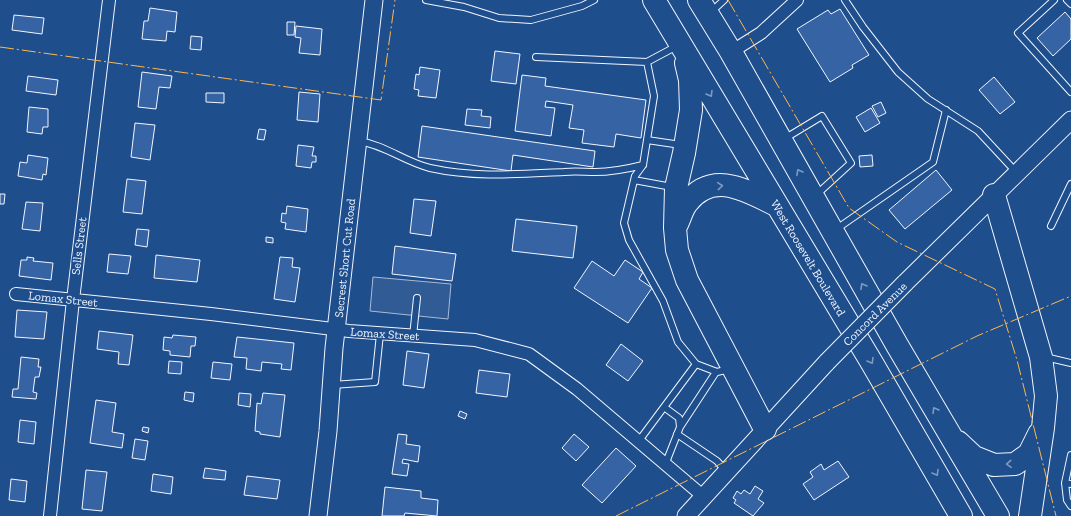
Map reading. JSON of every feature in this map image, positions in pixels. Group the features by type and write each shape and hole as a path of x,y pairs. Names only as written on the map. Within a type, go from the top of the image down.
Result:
{"highway":[{"name":"West Roosevelt Boulevard","path":"654,0 961,516"},
{"path":"710,5 731,52 832,232 998,516"},
{"path":"681,45 690,80 691,103 685,149 695,164 681,196 675,228 677,250 687,280 725,370 765,429"},
{"path":"681,196 722,184 742,189 776,205"},
{"path":"994,195 1041,357 1046,396 1043,428 1030,516"},
{"path":"951,436 974,457 994,465 1015,464 1029,454 1043,428"}],"street":[{"name":"Sells Street","path":"50,516 73,300 109,0"},
{"name":"Secrest Short Cut Road","path":"318,516 374,0"},
{"path":"731,52 761,33 797,0"},
{"name":"Concord Avenue","path":"686,516 827,362 1071,120"},
{"name":"Lomax Street","path":"16,294 212,314 337,330 475,340 529,354 577,389 704,497"}],"lane":[{"path":"426,0 464,7 499,18 531,20 582,6 594,0"},
{"path":"845,0 863,27 898,72 928,99 978,131 1017,173"},
{"path":"1054,0 1018,33 1071,92"},
{"path":"1067,0 1071,4"},
{"path":"536,57 647,62 681,45"},
{"path":"647,62 654,96 643,165 635,176 624,223 629,240 663,301 678,342 696,364 725,370 678,431 665,465"},
{"path":"832,232 933,162 946,110"},
{"path":"781,140 822,116 851,163 813,197"},
{"path":"358,140 372,143 406,160 429,168 473,174 496,176 567,171 595,172 622,170 643,165"},
{"path":"647,140 685,149"},
{"path":"634,180 681,196"},
{"path":"1051,226 1071,184"},
{"path":"413,336 417,298"},
{"path":"332,385 375,382 380,334"},
{"path":"1041,357 1071,363"},
{"path":"638,442 696,364"},
{"path":"664,407 678,418 678,431"},
{"path":"678,431 717,461 726,471"},
{"path":"1071,455 1067,500 1071,506"}],"shaded area":[{"path":"373,277 451,284 448,319 370,311"}],"building":[{"path":"150,8 177,12 175,32 167,31 166,41 142,39 144,21 148,21"},
{"path":"840,9 869,55 852,65 853,68 830,82 797,29 828,10 831,14"},
{"path":"1065,12 1071,19 1071,39 1053,56 1037,38"},
{"path":"14,15 44,18 42,34 12,30"},
{"path":"287,22 295,22 294,35 287,35"},
{"path":"296,26 322,29 320,55 299,53 301,38 295,37"},
{"path":"191,36 202,37 201,50 190,49"},
{"path":"495,51 520,54 516,84 491,81"},
{"path":"420,67 440,70 436,98 418,96 419,90 414,89 416,74 419,75"},
{"path":"142,72 172,76 170,88 159,87 156,109 138,107"},
{"path":"522,75 546,78 545,86 646,100 641,138 616,134 614,147 582,143 584,130 569,128 573,105 546,101 545,107 555,108 551,136 515,131"},
{"path":"28,76 58,80 56,95 26,91"},
{"path":"994,77 1015,102 1000,114 979,90"},
{"path":"299,92 320,94 318,122 297,120"},
{"path":"206,93 224,93 224,103 206,102"},
{"path":"881,102 886,113 878,117 872,106"},
{"path":"29,107 48,109 48,127 43,127 42,134 27,132"},
{"path":"871,108 880,123 865,132 856,117"},
{"path":"467,109 482,110 481,116 491,117 490,128 465,125"},
{"path":"135,123 155,125 150,160 131,157"},
{"path":"422,126 595,151 593,167 513,155 511,171 418,157"},
{"path":"259,129 266,130 264,140 257,139"},
{"path":"298,145 314,147 312,156 316,156 316,162 312,162 311,168 296,166"},
{"path":"28,155 48,158 46,175 43,174 42,180 18,176 20,162 27,163"},
{"path":"872,155 873,166 860,167 859,156"},
{"path":"936,170 952,190 905,229 889,210"},
{"path":"127,179 146,181 142,214 123,212"},
{"path":"0,194 5,194 4,204 0,204"},
{"path":"414,199 436,201 431,236 410,233"},
{"path":"26,202 43,203 40,231 22,229"},
{"path":"287,206 308,209 306,232 285,229 286,223 281,222 282,213 286,214"},
{"path":"516,219 577,226 573,258 512,251"},
{"path":"137,229 149,230 147,247 135,245"},
{"path":"266,237 273,238 273,243 266,242"},
{"path":"395,246 456,254 452,281 392,274"},
{"path":"109,254 131,256 128,274 107,272"},
{"path":"156,255 200,260 197,282 154,278"},
{"path":"27,257 34,258 33,261 53,263 51,280 19,276 21,260 27,260"},
{"path":"280,257 293,258 292,267 300,268 295,302 274,299"},
{"path":"625,260 643,272 639,279 652,288 628,323 574,288 592,261 614,276"},
{"path":"17,310 47,312 44,339 15,337"},
{"path":"99,331 133,335 129,365 118,364 119,352 97,349"},
{"path":"173,335 196,337 195,346 191,346 190,357 170,355 170,351 163,350 164,337 172,338"},
{"path":"237,337 294,343 291,370 281,369 282,364 262,362 261,371 246,369 247,358 234,357"},
{"path":"621,344 643,361 628,381 606,365"},
{"path":"407,351 429,354 424,388 403,385"},
{"path":"21,357 39,359 38,367 41,367 39,377 35,377 33,392 37,393 36,399 12,397 13,389 18,389"},
{"path":"169,361 182,362 181,374 168,373"},
{"path":"213,362 232,364 230,380 211,378"},
{"path":"479,370 510,374 507,397 476,393"},
{"path":"185,392 194,393 193,402 184,400"},
{"path":"239,393 251,394 250,407 238,405"},
{"path":"263,393 285,395 280,437 260,434 260,432 255,431 257,403 261,404"},
{"path":"96,400 116,403 112,432 124,434 122,448 90,443"},
{"path":"460,411 467,414 465,419 458,416"},
{"path":"20,420 36,422 34,444 18,442"},
{"path":"143,427 149,428 148,433 142,431"},
{"path":"398,434 407,435 406,444 420,446 418,462 403,459 402,463 409,464 407,476 392,474"},
{"path":"574,434 589,447 576,461 562,448"},
{"path":"135,439 148,441 145,460 132,458"},
{"path":"616,448 636,466 602,503 582,485"},
{"path":"838,461 849,477 814,500 803,484 813,477 810,472 821,464 824,470"},
{"path":"205,468 226,471 225,480 203,478"},
{"path":"86,470 107,472 102,511 82,509"},
{"path":"153,474 173,477 171,494 151,491"},
{"path":"247,476 280,480 277,499 244,495"},
{"path":"11,479 27,481 25,502 9,500"},
{"path":"755,486 763,491 758,499 764,503 753,516 734,503 736,500 733,498 737,491 741,494 744,490 750,494"},
{"path":"385,487 421,491 421,498 438,500 437,516 405,513 404,516 382,516"}],"power":[{"path":"0,47 381,100 395,0"},
{"path":"728,0 849,208 897,242 995,289 1017,360 1056,516"},
{"path":"616,516 977,336 1071,296"}]}
